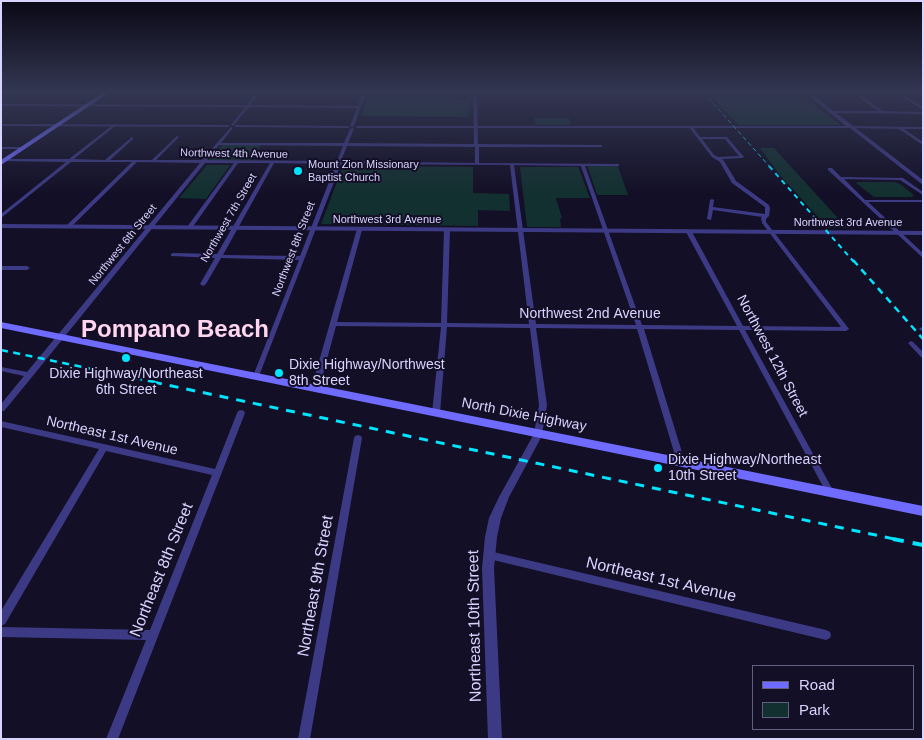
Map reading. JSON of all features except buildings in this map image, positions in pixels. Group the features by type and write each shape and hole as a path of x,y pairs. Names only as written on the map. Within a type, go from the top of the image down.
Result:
{"main road":[{"path":"3,161 55,127"},
{"name":"North Dixie Highway","path":"1,325 923,511"}],"street":[{"path":"1,217 112,127"},
{"name":"Northwest 6th Street","path":"1,409 232,127"},
{"path":"296,127 923,128"},
{"name":"Northwest 8th Street","path":"256,376 352,127"},
{"path":"851,127 923,183"},
{"path":"899,127 923,144"},
{"path":"476,128 477,164"},
{"path":"691,128 713,156 719,158 742,157 726,138 699,138"},
{"path":"153,161 177,137"},
{"path":"106,161 132,138"},
{"path":"218,144 601,146"},
{"path":"1,148 21,148"},
{"path":"719,158 734,182 767,206 767,216 763,218 764,222 773,232"},
{"name":"Northwest 4th Avenue","path":"3,161 617,165"},
{"path":"69,226 136,161"},
{"path":"190,227 236,163"},
{"name":"Northwest 7th Street","path":"203,284 272,163"},
{"path":"512,165 543,405 538,434"},
{"path":"583,165 640,327 681,462"},
{"path":"830,169 923,256"},
{"path":"840,178 902,180 923,194"},
{"path":"709,219 712,200"},
{"path":"865,201 923,201"},
{"path":"710,208 767,216"},
{"name":"Northwest 3rd Avenue","path":"1,226 923,233"},
{"path":"315,388 359,230"},
{"path":"436,413 444,325 447,230"},
{"name":"Northwest 12th Street","path":"689,232 743,328 830,492"},
{"name":"Northwest 2nd Avenue","path":"334,324 846,329 773,232"},
{"path":"173,256 302,258"},
{"path":"1,268 27,268"},
{"path":"911,343 923,356"},
{"path":"1,369 30,375"},
{"name":"Northeast 8th Street","path":"112,739 240,413"},
{"name":"Northeast 1st Avenue","path":"1,424 216,473"},
{"name":"Northeast 10th Street","path":"495,739 489,554 495,518 538,434"},
{"name":"Northeast 9th Street","path":"304,739 358,438"},
{"path":"1,621 104,448"},
{"name":"Northeast 1st Avenue","path":"489,554 826,635"},
{"path":"1,632 152,635"}],"green space":[{"path":"222,145 261,145 251,160 209,160"},
{"path":"760,148 774,148 847,228 828,228 779,174"},
{"path":"587,164 617,164 628,195 597,195"},
{"path":"207,165 230,165 206,199 179,198"},
{"path":"343,166 473,167 473,193 509,194 510,211 478,210 478,226 321,224"},
{"path":"520,167 578,167 590,198 556,198 562,218 560,219 561,227 527,227"},
{"path":"894,182 900,184 914,195 912,197 874,197 856,183"}],"railway":[{"path":"734,127 770,167"},
{"path":"769,166 854,262"},
{"path":"853,260 923,339"},
{"path":"1,350 159,383"},
{"path":"153,382 899,540"},
{"path":"893,539 923,545"}],"place":[{"name":"Mount Zion Missionary Baptist Church","path":"298,171"},
{"name":"Dixie Highway/Northeast 6th Street","path":"126,358"},
{"name":"Dixie Highway/Northwest 8th Street","path":"279,373"},
{"name":"Dixie Highway/Northeast 10th Street","path":"658,468"}],"district":[{"name":"Pompano Beach","path":"175,330"}]}
